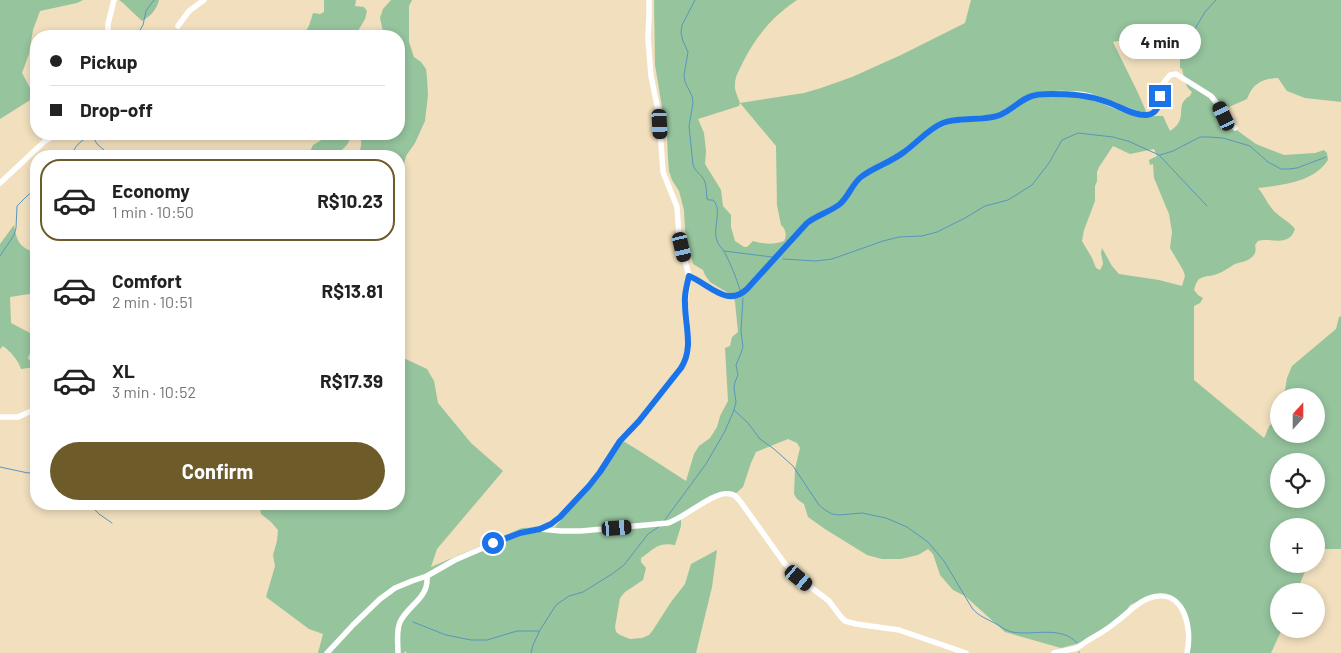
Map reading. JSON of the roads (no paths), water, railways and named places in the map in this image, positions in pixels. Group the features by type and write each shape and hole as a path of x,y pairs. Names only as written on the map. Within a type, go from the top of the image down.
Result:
{"street":[{"path":"108,30 114,0"},
{"path":"178,26 189,11 204,0"},
{"path":"327,653 380,599 395,588 427,576 450,562 506,538 540,529 556,521 589,486 620,441 669,384 684,363 688,345 685,302 689,276 679,236 677,207 663,172 659,115 648,38 649,0"},
{"path":"689,276 719,293 737,296 747,289 807,223 840,203 861,178 902,154 932,129 954,120 982,120 1000,115 1036,94 1086,95 1146,115 1153,113 1158,107 1164,84 1170,75 1176,74 1211,96 1224,116 1235,128"},
{"path":"35,150 46,140"},
{"path":"0,183 30,154"},
{"path":"0,417 18,417 30,412"},
{"path":"540,529 581,531 668,523 714,498 724,494 731,494 740,501 791,571 829,601 845,621 899,630 966,653"},
{"path":"398,653 399,625 408,610 424,593 427,587 427,576"},
{"path":"1054,653 1078,647 1116,623 1137,604 1148,598 1162,596 1171,599 1180,606 1186,615 1189,627 1187,653"}],"waterway":[{"path":"140,30 146,11 154,0"},
{"path":"695,0 682,25 681,33 688,52 684,75 685,82 692,96 693,103 689,126 693,165 704,180 707,199 713,200 716,204 717,240 725,253 740,290"},
{"path":"1175,58 1205,12 1216,0"},
{"path":"783,259 816,261 832,259 883,241 937,232 985,206 1008,200 1032,185 1049,163 1062,140 1078,133 1113,137 1128,141 1159,155 1207,206"},
{"path":"1160,155 1173,151 1200,137 1208,137 1223,138 1250,146 1268,162 1281,169 1297,168 1326,157"},
{"path":"75,150 83,140"},
{"path":"95,140 104,150"},
{"path":"0,256 14,235 17,206 30,194"},
{"path":"724,251 772,257"},
{"path":"664,521 706,464 725,431 734,410 736,402 734,388 738,375 736,365 743,347 741,331 743,298"},
{"path":"734,410 748,423 760,439 793,466 819,505 825,510 839,515 862,513 886,518 907,527 928,542 944,561 972,608 981,616 1010,632 1063,634 1077,643"},
{"path":"0,467 30,473"},
{"path":"95,510 112,523"},
{"path":"531,653 540,630 556,605 569,596 583,592 624,565 648,534 660,526"},
{"path":"413,622 446,635 471,640 487,640 517,631 539,631"}]}
